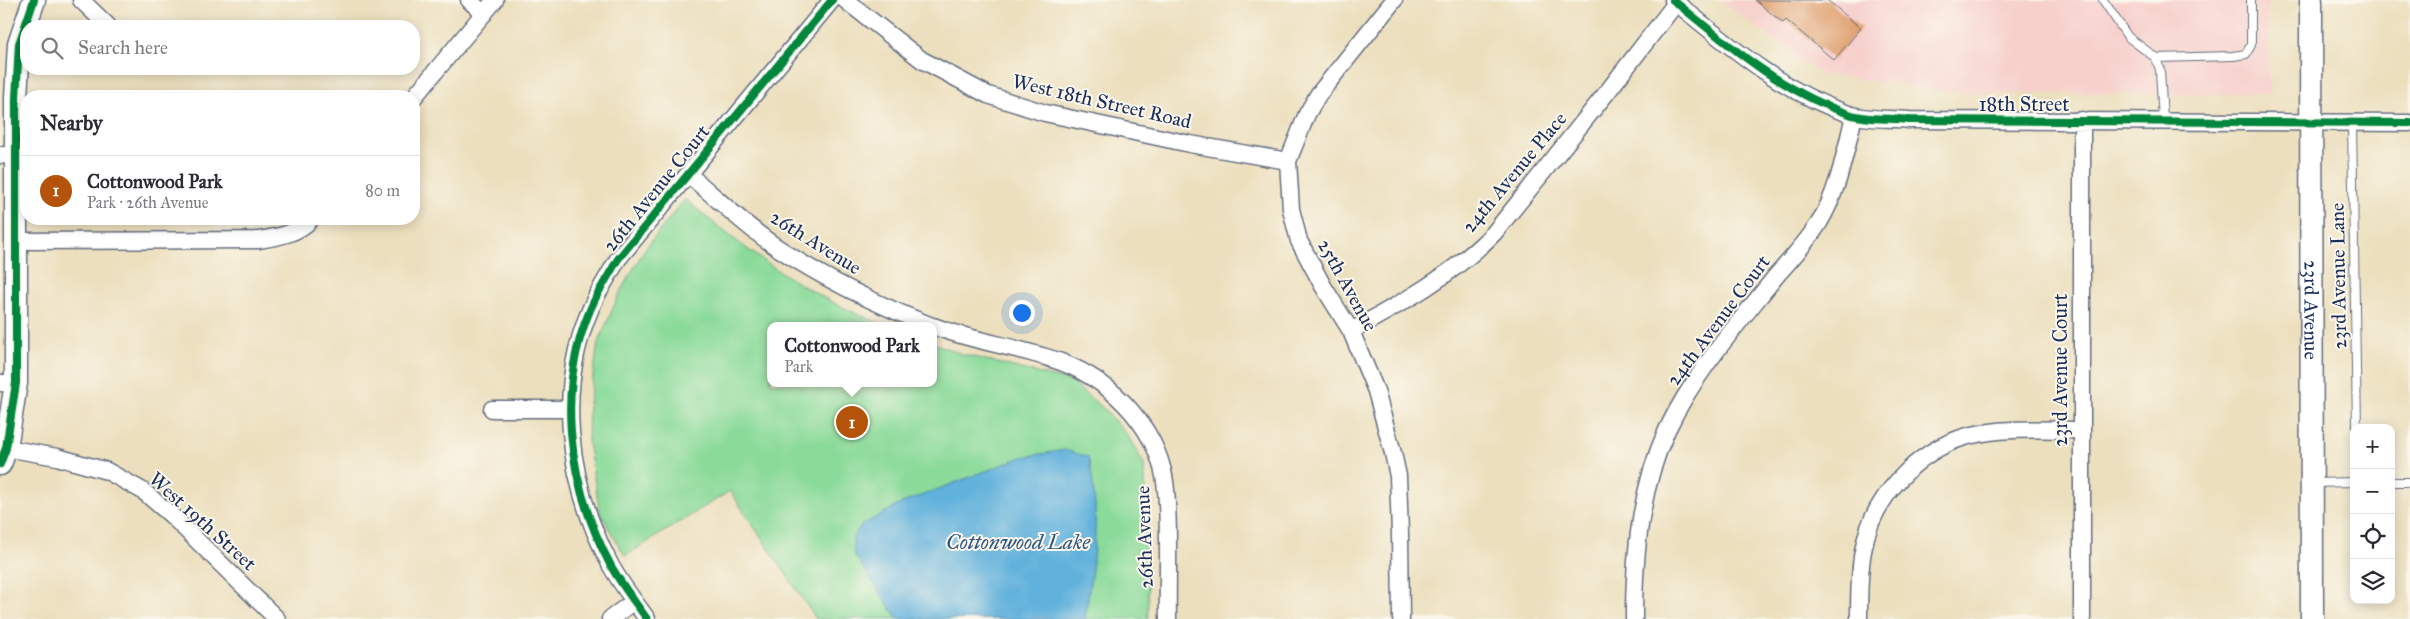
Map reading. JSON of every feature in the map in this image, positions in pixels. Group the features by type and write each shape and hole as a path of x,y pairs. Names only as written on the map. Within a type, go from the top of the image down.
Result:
{"main road":[{"path":"27,20 34,0"},
{"name":"23rd Avenue","path":"2311,0 2312,619"},
{"path":"3,456 17,241 8,156 20,41"}],"street":[{"path":"81,0 102,20"},
{"path":"469,0 484,14"},
{"path":"420,90 495,0"},
{"name":"26th Avenue Court","path":"647,619 611,567 590,520 575,471 569,409 577,356 597,297 618,259 832,0"},
{"name":"West 18th Street Road","path":"845,0 922,60 988,95 1045,113 1190,144 1288,161"},
{"name":"25th Avenue","path":"1394,0 1318,95 1288,161 1291,210 1299,241 1323,286 1351,331 1376,391 1398,476 1401,619"},
{"name":"18th Street","path":"1674,1 1765,72 1802,94 1854,116 1909,120 2163,120 2410,123"},
{"name":"24th Avenue Place","path":"1351,331 1440,278 1489,238 1608,91 1674,1"},
{"name":"24th Avenue Court","path":"1634,619 1638,534 1653,470 1667,431 1686,396 1719,346 1819,223 1838,183 1854,116"},
{"name":"23rd Avenue Court","path":"2082,120 2082,619"},
{"name":"26th Avenue","path":"688,175 777,247 833,281 881,306 923,322"},
{"path":"17,241 258,240 281,237 306,225"},
{"name":"26th Avenue","path":"937,327 1059,361 1088,373 1108,386 1139,420 1151,439 1166,489 1168,619"},
{"path":"492,408 569,409"},
{"path":"1859,619 1863,551 1868,533 1877,511 1900,478 1922,459 1945,445 1968,436 2008,430 2081,430"},
{"name":"West 19th Street","path":"3,456 57,457 107,471 143,491 171,515 276,619"},
{"path":"610,619 634,601"}],"lane":[{"path":"2103,0 2128,38 2156,58 2160,70 2163,120"},
{"path":"2156,58 2246,54 2250,44 2251,0"},
{"name":"23rd Avenue Lane","path":"2352,123 2357,424"},
{"path":"2311,483 2350,482"},
{"path":"2395,482 2410,482"}],"shaded area":[{"path":"1720,0 2268,0 2269,94 1961,93 1820,74"}],"green space":[{"path":"685,199 780,272 831,301 877,322 767,322 767,387 937,387 937,345 962,354 1069,381 1103,408 1128,436 1144,464 1147,510 1148,619 816,619 730,491 625,556 600,513 588,442 589,403 598,343 620,292 644,250"}],"water":[{"name":"Cottonwood Lake","path":"1065,450 1088,457 1095,498 1095,538 1085,619 898,619 854,554 853,537 862,525 902,503 1022,457"}],"building":[{"path":"1755,0 1827,0 1861,28 1834,60 1786,20 1783,23"}],"cycle path":[{"path":"27,20 34,0"},
{"path":"647,619 615,573 596,534 584,501 576,467 571,432 570,397 574,362 583,328 597,295 618,259 832,0"},
{"path":"1673,0 1714,34 1780,81 1827,106 1859,117 1909,120 2410,123"},
{"path":"0,464 6,448 16,383 16,98 20,41"}],"place":[{"name":"Cottonwood Park","path":"852,422"}]}
